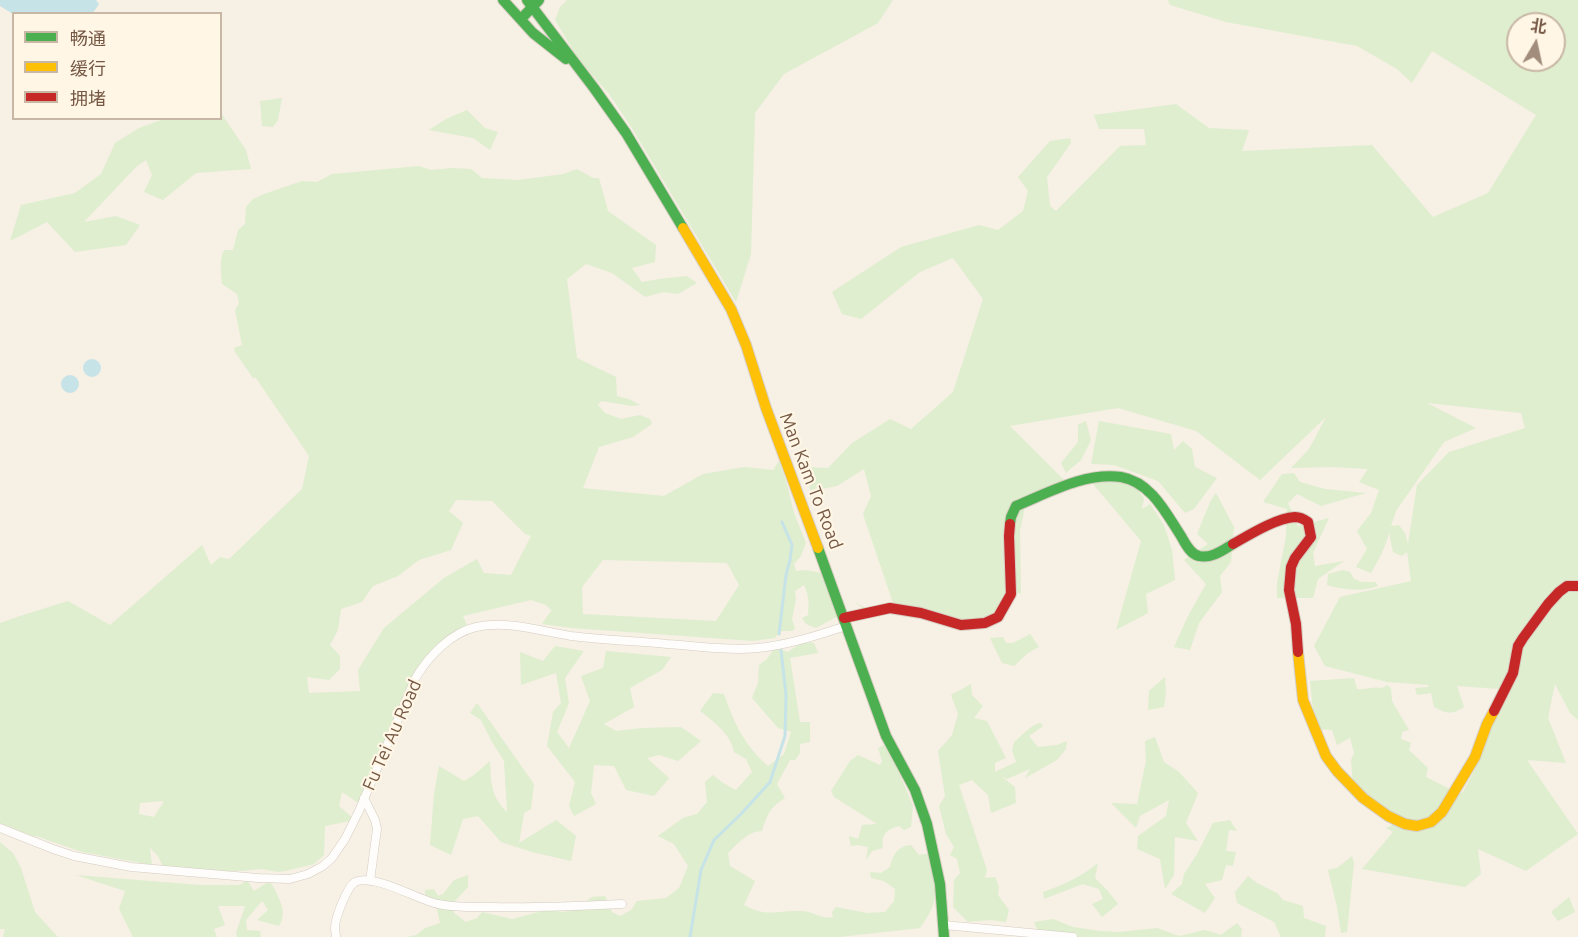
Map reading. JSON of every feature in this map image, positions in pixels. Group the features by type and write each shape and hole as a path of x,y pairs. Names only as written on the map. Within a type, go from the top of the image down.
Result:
{"street":[{"name":"Man Kam To Road","path":"503,0 533,33 577,67"},
{"name":"Man Kam To Road","path":"533,2 626,133 731,309 746,345 766,408 886,736 915,790 927,824 940,884 945,937"},
{"path":"521,19 533,2"},
{"path":"845,622 890,608 921,613 962,625 985,623 998,617 1011,594 1009,536 1011,517 1016,506 1085,479 1116,476 1136,482 1158,502 1188,548 1202,556 1213,555 1275,523 1292,517 1300,517 1308,522 1311,537 1291,567 1289,590 1296,624 1303,699 1326,756 1337,771 1363,798 1388,816 1417,826 1431,822 1442,812 1475,757 1487,724 1513,673 1518,646 1522,638 1557,592 1566,586 1578,586"},
{"name":"Fu Tei Au Road","path":"0,828 52,849 109,864 290,879 308,874 323,866 334,856 345,839 420,671 449,640 474,628 512,625 571,636 743,648 768,647 806,639 845,622"},
{"path":"364,798 377,829 370,881"},
{"path":"336,937 335,927 338,916 350,887 365,879 435,904 453,907 521,908 622,904"},
{"path":"944,925 1073,937"}],"green space":[{"path":"567,0 893,0 878,23 784,74 755,113 751,254 736,302 630,125 609,94 579,60 555,20 560,7"},
{"path":"1168,0 1578,0 1578,587 1574,586 1578,592 1578,720 1570,713 1555,684 1548,718 1566,763 1527,760 1578,834 1526,871 1478,849 1481,874 1465,887 1362,869 1393,832 1386,828 1403,820 1380,806 1353,783 1351,760 1354,753 1350,738 1337,745 1332,730 1317,729 1310,681 1354,678 1357,689 1382,688 1387,685 1391,688 1392,701 1409,730 1402,732 1401,739 1411,743 1409,750 1428,768 1426,777 1452,790 1447,800 1463,792 1476,767 1487,724 1500,689 1457,686 1464,707 1449,713 1434,707 1431,693 1417,695 1415,688 1429,685 1387,682 1325,666 1314,646 1340,597 1411,581 1407,552 1402,556 1393,552 1390,532 1371,573 1356,567 1367,549 1357,531 1371,513 1379,490 1359,482 1368,469 1291,468 1309,449 1326,417 1260,480 1196,431 1118,408 1010,426 1069,485 1025,507 1020,531 1021,593 1011,594 994,619 964,625 890,607 867,612 855,602 867,609 893,603 863,514 871,496 864,469 837,486 811,491 803,467 828,468 852,443 890,419 911,429 953,392 983,299 953,258 920,272 861,319 842,314 832,292 901,247 979,225 998,230 1023,211 1028,191 1018,177 1050,141 1070,138 1071,143 1047,177 1050,206 1056,211 1120,146 1146,145 1144,129 1099,129 1094,115 1176,104 1209,128 1249,130 1242,151 1372,145 1433,217 1488,193 1536,115 1432,51 1412,83 1397,69 1357,46 1226,22 1170,5","holes":["1427,403 1521,413 1525,428 1449,452 1417,485 1408,544 1405,533 1399,525 1391,526 1396,511 1444,442 1476,428"]},
{"path":"282,98 278,120 273,127 262,126 260,101"},
{"path":"467,110 485,128 498,132 490,150 473,138 429,130 446,119"},
{"path":"222,114 246,150 251,169 196,173 163,200 144,192 152,175 146,160 136,167 84,222 116,216 140,225 126,245 75,252 47,222 10,241 21,205 75,193 101,174 115,143 139,128 161,120 222,120"},
{"path":"419,166 431,170 471,169 482,178 519,180 563,174 577,169 593,178 599,178 608,211 656,245 655,262 632,268 642,282 687,276 697,283 678,294 664,292 645,297 612,273 586,264 567,279 577,358 616,377 617,396 640,405 632,406 601,401 598,405 605,413 621,419 640,415 650,419 652,424 633,437 599,447 583,488 664,496 703,474 744,467 773,470 779,461 794,513 806,543 801,556 794,564 796,571 821,573 838,616 816,628 806,624 802,618 808,615 808,596 804,585 795,591 796,600 792,619 795,628 793,631 780,631 775,638 753,641 542,624 552,611 546,605 531,600 463,616 469,630 448,638 416,669 364,807 342,792 339,806 355,820 325,826 324,855 314,864 278,872 262,869 218,871 201,869 194,874 163,867 158,856 150,848 152,865 82,852 0,823 0,623 68,601 110,625 202,545 211,565 220,557 229,559 302,489 309,456 256,378 253,378 235,352 234,348 242,345 235,310 239,304 237,294 222,284 221,262 224,250 233,250 238,230 245,224 246,207 253,199 302,181 317,182 332,174","holes":["456,500 492,501 525,534 531,536 511,575 484,573 477,559 444,578 384,628 358,670 360,691 309,693 307,677 329,680 340,669 340,656 330,645 338,630 341,609 362,602 373,586 398,576 419,560 451,550 463,523 449,511","603,560 727,563 739,585 716,621 583,614 582,587","164,801 154,817 139,814 140,803"]},
{"path":"1086,421 1091,440 1081,460 1066,473 1061,463 1078,442 1078,425"},
{"path":"1099,421 1171,434 1174,450 1183,441 1192,449 1195,467 1217,478 1194,509 1185,513 1158,481 1114,465 1091,464"},
{"path":"1126,473 1144,498 1142,509 1150,504 1164,525 1172,550 1175,580 1146,594 1148,613 1116,630 1141,541 1093,484"},
{"path":"1294,473 1300,482 1325,489 1366,493 1321,506 1297,494 1288,503 1298,526 1329,518 1313,553 1315,566 1344,561 1318,579 1313,598 1277,598 1277,583 1286,536 1287,509 1263,502 1282,474"},
{"path":"1216,493 1234,527 1231,562 1220,576 1222,592 1199,623 1190,650 1174,647 1206,584 1184,560 1208,544 1197,534"},
{"path":"1343,570 1350,572 1354,579 1362,582 1375,582 1378,586 1352,590 1327,585 1328,574"},
{"path":"1030,634 1039,647 1028,653 1014,666 1002,663 990,638 1003,637 1006,643 1013,643"},
{"path":"802,642 814,643 818,653 790,658 800,722 810,722 810,742 800,744 800,753 795,760 790,760 777,784 785,798 770,812 762,831 747,836 728,853 730,866 755,881 744,905 759,911 801,911 829,918 833,917 832,912 836,907 867,913 885,912 894,901 895,889 884,881 871,878 870,872 881,873 890,867 899,849 911,845 919,855 931,853 936,884 932,908 920,928 839,937 407,937 440,923 437,909 425,897 425,890 434,889 438,896 443,894 454,880 468,875 468,887 455,901 454,913 466,922 477,918 482,912 512,919 547,910 564,912 574,910 592,897 605,896 612,912 620,916 631,910 637,901 666,898 679,888 688,866 674,844 658,836 683,818 697,814 707,802 705,782 713,775 736,790 752,772 746,759 734,752 726,734 700,711 713,693 724,694 741,733 752,750 768,766 784,754 791,732 778,728 752,698 758,683 759,665 775,648 788,652"},
{"path":"555,646 584,651 565,678 569,703 557,732 569,748 590,701 581,676 603,668 606,651 671,657 662,670 630,688 634,707 604,724 616,731 681,727 701,741 678,761 659,755 647,758 669,778 654,796 626,790 614,766 594,765 591,793 596,804 574,816 569,806 575,782 547,746 553,712 561,703 556,673 521,685 520,652 543,661"},
{"path":"1165,677 1164,707 1148,710 1149,691"},
{"path":"971,684 972,695 983,706 974,718 987,721 1006,758 995,763 995,772 1016,762 1012,751 1014,742 1037,724 1041,723 1043,726 1029,736 1038,747 1057,745 1067,741 1066,749 1057,760 1025,778 1030,769 1007,779 1001,776 1015,787 1016,803 991,813 988,795 972,780 959,785 987,870 985,878 995,877 999,886 998,895 1009,910 1006,922 990,920 968,922 953,907 954,880 960,873 957,859 950,855 954,847 946,834 939,806 945,796 938,751 952,735 958,714 951,695"},
{"path":"477,703 534,784 531,809 524,813 519,843 556,820 576,836 571,861 501,842 478,816 463,819 451,855 430,845 439,766 464,781 490,761 495,795 507,812 504,761 481,720 470,713"},
{"path":"1155,737 1164,762 1179,772 1198,793 1186,823 1198,841 1175,837 1174,875 1165,889 1160,859 1137,849 1138,836 1166,816 1169,800 1140,816 1136,828 1111,803 1137,804 1146,761 1145,741"},
{"path":"887,743 887,751 895,763 913,806 911,827 904,830 899,826 888,831 883,839 883,848 872,851 866,860 868,847 851,846 849,836 858,839 862,825 877,824 834,797 831,791 850,761 858,755 880,765 882,761 878,748"},
{"path":"1230,820 1237,831 1229,830 1226,851 1236,852 1233,866 1226,865 1222,880 1205,884 1215,898 1205,913 1171,894 1182,884 1184,874 1213,823"},
{"path":"0,842 13,853 21,868 35,912 58,937 3,937 5,929 0,929"},
{"path":"1352,856 1354,863 1347,932 1341,933 1328,870 1337,868"},
{"path":"1098,863 1095,878 1118,904 1102,917 1092,904 1103,899 1099,889 1083,884 1044,899 1043,892 1072,880"},
{"path":"76,875 200,885 240,885 247,880 254,891 270,881 281,903 282,920 279,926 257,920 268,910 262,901 246,920 247,930 260,931 261,937 237,937 236,933 245,906 218,906 225,925 214,929 217,937 133,937 119,909 125,891"},
{"path":"1248,876 1277,893 1283,900 1303,906 1304,918 1326,926 1325,937 1281,937 1274,922 1237,903 1235,892"},
{"path":"1569,897 1575,912 1558,921 1551,912"},
{"path":"1053,919 1073,927 1100,931 1120,932 1157,928 1179,936 1205,930 1221,935 1237,923 1242,929 1241,937 1040,937 1034,922"}],"water":[{"path":"0,0 96,0 99,4 94,12 12,13 0,6"},
{"path":"92,359 98,362 101,368 98,374 92,377 86,374 83,368 86,362"},
{"path":"70,375 76,378 79,384 76,390 70,393 64,390 61,384 64,378"}],"waterway":[{"path":"779,634 792,545 782,522"},
{"path":"690,937 701,870 714,840 770,782 785,736 786,695 781,650"}],"traffic: fast":[{"path":"503,0 533,33 566,59"},
{"path":"527,0 626,133 683,228"},
{"path":"521,19 539,0"},
{"path":"1010,524 1016,506 1080,481 1107,476 1121,477 1141,485 1157,500 1188,548 1196,555 1203,557 1212,555 1233,544"},
{"path":"818,548 886,736 915,790 927,824 940,884 944,937"}],"traffic: slow":[{"path":"683,228 731,309 818,548"},
{"path":"1298,652 1303,700 1326,756 1363,798 1388,816 1405,824 1417,826 1431,822 1442,812 1475,757 1494,711"}],"traffic: jam":[{"path":"1233,544 1280,520 1297,517 1308,522 1311,537 1291,567 1289,590 1296,624 1298,652"},
{"path":"844,618 890,608 921,613 961,625 985,623 998,617 1011,594 1010,524"},
{"path":"1494,711 1513,673 1518,646 1523,638 1559,592 1567,586 1578,586"}]}
